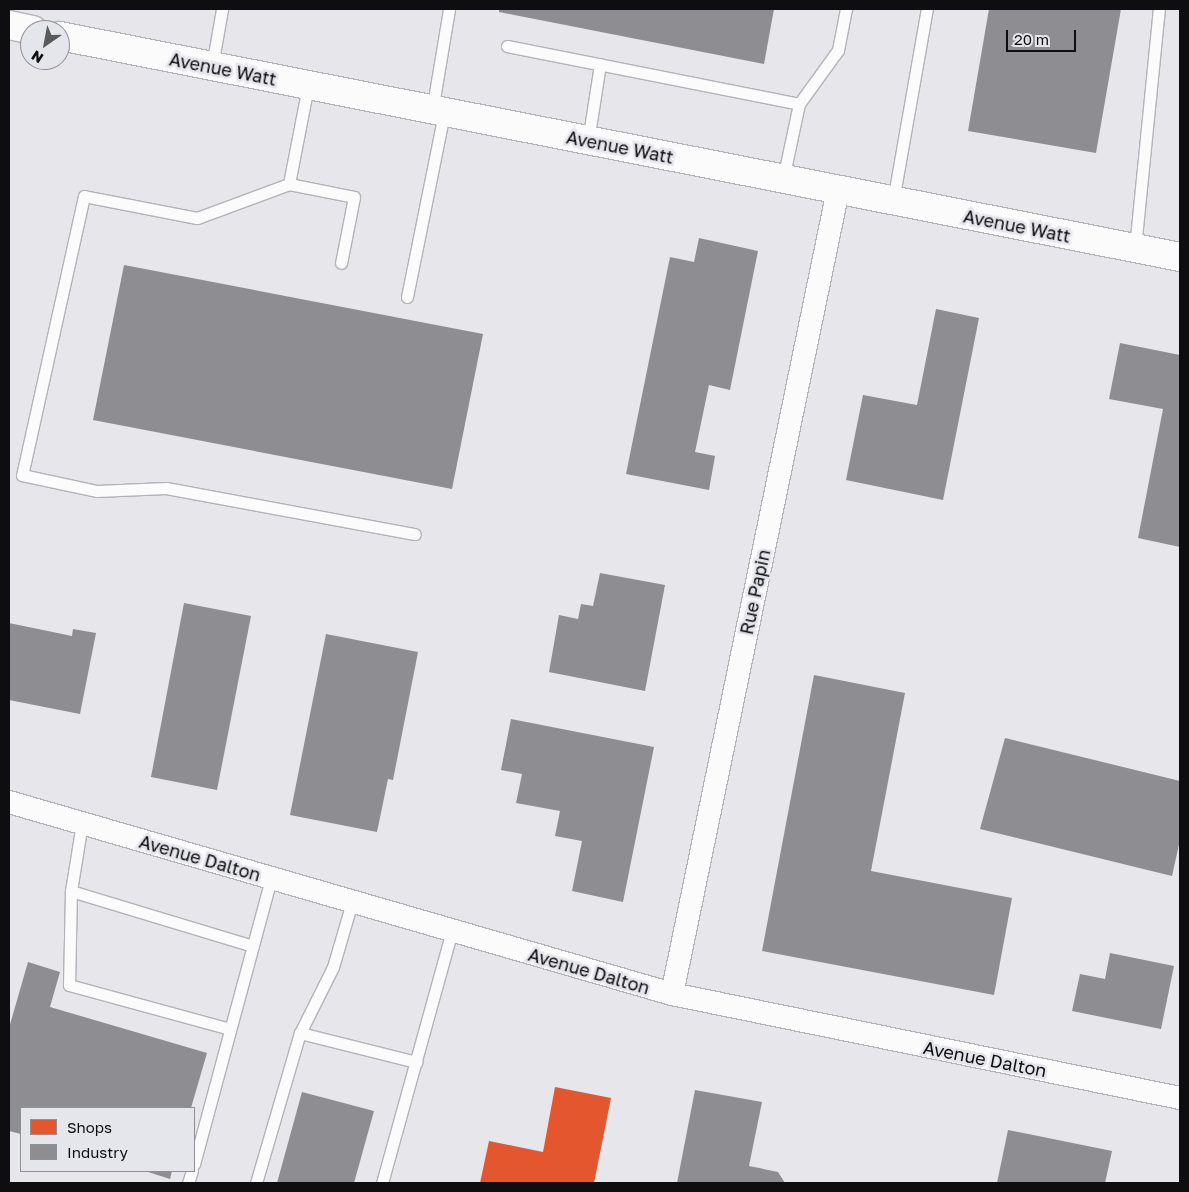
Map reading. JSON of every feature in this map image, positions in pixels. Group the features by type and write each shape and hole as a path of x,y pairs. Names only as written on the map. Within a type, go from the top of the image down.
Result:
{"street":[{"name":"Avenue Watt","path":"70,38 212,68 1180,258"},
{"name":"Rue Papin","path":"672,994 838,190"},
{"name":"Avenue Dalton","path":"9,802 672,994 1180,1098"}],"lane":[{"path":"212,68 222,9"},
{"path":"407,297 438,112 449,9"},
{"path":"783,179 798,104 838,50 846,9"},
{"path":"892,201 928,9"},
{"path":"1135,248 1159,9"},
{"path":"507,46 798,104"},
{"path":"588,141 600,64"},
{"path":"289,184 308,86"},
{"path":"341,263 354,196 289,184 197,218 84,196 22,475 97,491 166,488 415,534"},
{"path":"82,823 71,891 69,985 230,1029"},
{"path":"195,1160 271,878"},
{"path":"71,891 253,946"},
{"path":"256,1183 300,1033 333,967 352,902"},
{"path":"382,1183 452,931"},
{"path":"300,1033 416,1062"}],"building: Shops":[{"path":"555,1087 611,1098 594,1183 480,1183 489,1141 543,1152"}],"building: Industry":[{"path":"499,9 774,9 764,64 499,12"},
{"path":"989,9 1121,9 1096,153 968,131"},
{"path":"699,238 758,251 730,390 709,385 695,452 715,456 709,490 626,474 670,257 694,262"},
{"path":"124,265 483,334 452,489 93,420"},
{"path":"936,309 979,318 943,500 846,480 863,395 917,405"},
{"path":"1120,343 1180,355 1180,547 1138,538 1163,409 1109,399"},
{"path":"600,573 665,585 645,691 549,672 559,615 578,619 581,604 593,606"},
{"path":"184,603 251,616 217,790 151,777"},
{"path":"9,623 72,636 73,629 96,633 80,714 9,700"},
{"path":"326,634 418,652 393,780 388,779 377,832 290,815"},
{"path":"814,675 905,693 871,871 1012,898 994,995 762,951"},
{"path":"511,719 654,747 623,902 572,891 582,841 555,836 560,811 516,803 522,774 501,770"},
{"path":"1005,738 1180,781 1180,840 1172,876 980,829"},
{"path":"1110,953 1174,966 1161,1029 1072,1011 1080,974 1105,979"},
{"path":"28,962 60,972 50,1007 207,1053 191,1107 20,1107 20,1134 9,1131 9,1028"},
{"path":"695,1090 762,1102 749,1166 778,1172 785,1183 677,1183"},
{"path":"302,1092 374,1111 354,1183 277,1183"},
{"path":"1008,1130 1112,1151 1105,1183 997,1183"},
{"path":"148,1172 172,1172 170,1179"}]}
